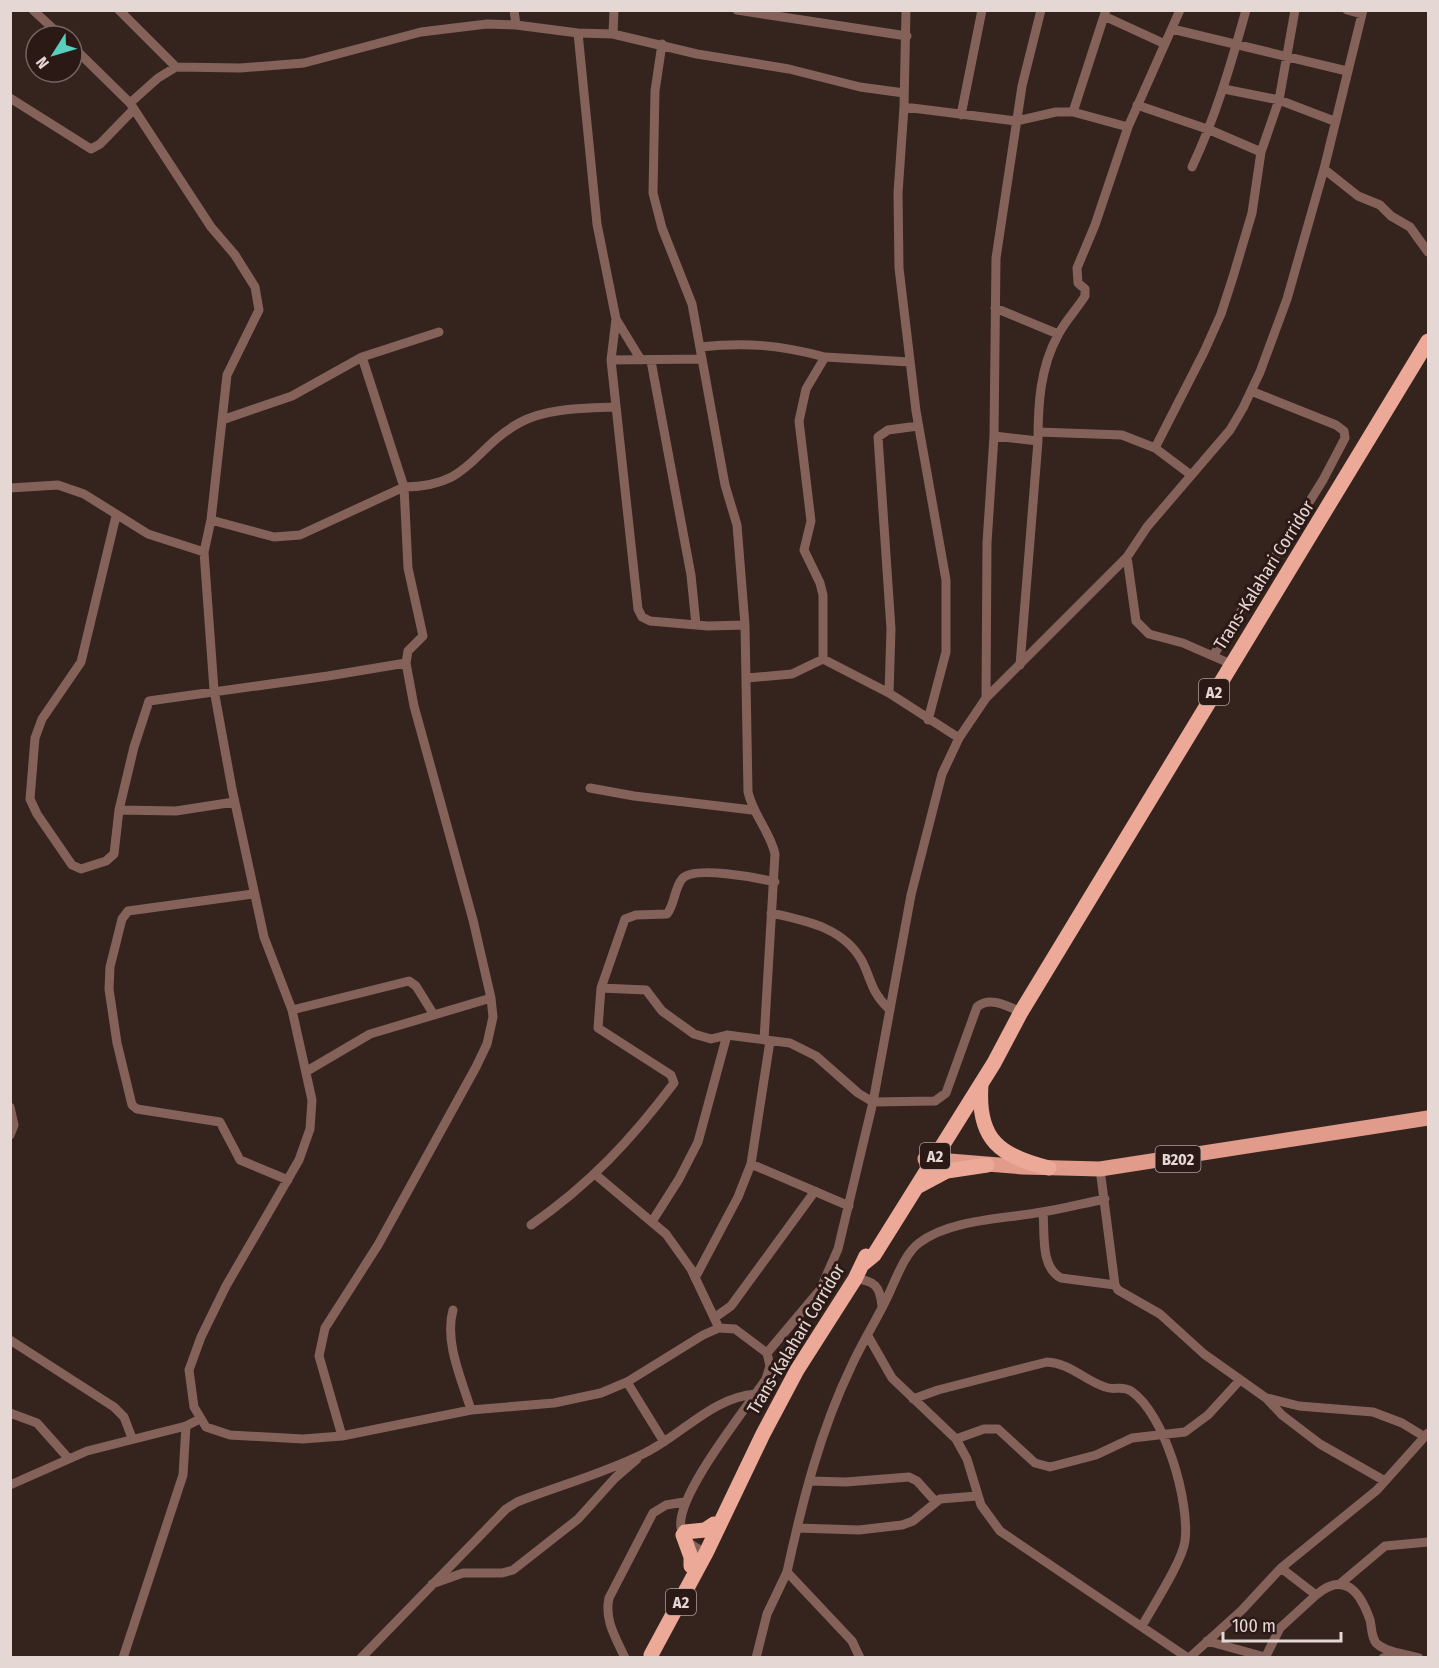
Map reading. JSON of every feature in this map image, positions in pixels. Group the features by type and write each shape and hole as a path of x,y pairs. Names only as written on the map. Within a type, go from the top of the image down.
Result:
{"highway":[{"name":"Trans-Kalahari Corridor","path":"705,1549 797,1370 855,1279 867,1251 982,1082 1020,1012 1428,341"},
{"name":"Trans-Kalahari Corridor","path":"863,1264 874,1255 989,1059 1002,1044"},
{"path":"982,1082 980,1109 991,1139 1015,1159 1049,1168"},
{"path":"914,1189 947,1171 987,1165"},
{"name":"Trans-Kalahari Corridor","path":"705,1549 714,1524 739,1472 763,1434"},
{"path":"692,1566 683,1532 705,1530 714,1524"},
{"name":"A2","path":"650,1656 692,1566 705,1549"},
{"name":"A2","path":"650,1656 705,1549"}],"main road":[{"name":"B202","path":"928,1160 987,1165 1100,1169 1132,1166 1428,1118"}],"street":[{"path":"33,10 48,24"},
{"path":"119,10 176,67"},
{"path":"514,10 516,25"},
{"path":"613,34 614,10"},
{"path":"737,10 765,12 907,36"},
{"path":"906,10 907,36 898,228 900,277 918,426 945,579 946,652 928,720"},
{"path":"961,115 981,10"},
{"path":"986,698 987,543 994,436 996,258 1016,122 1041,10"},
{"path":"1020,665 1038,436 1038,405 1043,373 1058,334 1085,296 1084,289 1078,283 1077,268 1095,225 1128,127 1180,10"},
{"path":"1192,167 1210,130 1246,10"},
{"path":"1155,448 1221,314 1252,213 1261,152 1279,100 1295,10"},
{"path":"767,1353 820,1290 838,1250 873,1102 889,1009 930,813 942,774 959,738 986,698 1127,556 1147,527 1230,430 1251,391 1287,299 1324,169 1334,121 1363,13 1347,10"},
{"path":"1073,112 1105,13 1165,44"},
{"path":"10,98 91,149 100,144 158,78 176,67 240,68 304,63 451,26 516,25 578,33 613,34 697,54 789,69 860,87 904,93"},
{"path":"1172,29 1347,71"},
{"path":"578,33 597,224 616,319 611,360 639,613 650,621 696,625 745,625"},
{"path":"662,44 655,91 653,193 662,228 692,304 725,485 737,525 745,625 746,763 752,810 773,842 775,882 771,914 767,1040 751,1164 738,1197 695,1278"},
{"path":"84,58 132,106 211,227 235,255 255,286 259,310 228,375 225,419 211,520 204,552 214,690 234,802 264,937 292,1010 312,1100 310,1130 305,1147 226,1286 201,1337 189,1370 194,1407 206,1427 230,1435 303,1439 342,1436 471,1410 554,1403 601,1393 627,1382 703,1335 719,1328 735,1329 767,1353 770,1366 766,1379 684,1502 683,1532 705,1549"},
{"path":"1224,89 1279,100 1334,121"},
{"path":"1137,105 1210,130 1261,152"},
{"path":"904,107 1016,122 1056,112 1073,112 1128,127"},
{"path":"1324,169 1359,195 1374,202 1391,216 1406,224 1420,238 1428,252"},
{"path":"995,308 1058,334"},
{"path":"616,319 646,361 691,575 696,625"},
{"path":"225,419 292,396 362,357 439,332"},
{"path":"700,347 735,344 779,345 825,357 910,362"},
{"path":"342,1436 319,1356 325,1328 378,1245 476,1067 491,1030 491,998 414,705 406,663 408,651 423,636 408,568 404,487 362,357"},
{"path":"823,659 823,595 820,583 804,550 811,521 799,421 806,389 825,357"},
{"path":"611,360 702,359"},
{"path":"1213,656 1323,480 1345,438 1344,431 1336,425 1251,391"},
{"path":"211,520 274,537 300,535 404,487 440,483 451,478 479,459 500,437 522,421 562,412 615,407"},
{"path":"889,693 891,629 878,437 888,430 918,426"},
{"path":"994,436 1122,435 1155,448 1191,476"},
{"path":"10,488 58,485 84,494 116,516 162,540 204,552"},
{"path":"116,516 81,662 42,719 35,738 30,799 37,814 72,865 81,869 106,861 114,854 119,810 147,703 214,690 328,676 406,663"},
{"path":"1127,556 1136,621 1141,628 1149,634 1183,643 1231,664"},
{"path":"747,678 792,674 823,659"},
{"path":"823,659 889,693 959,738"},
{"path":"590,788 634,796 752,810"},
{"path":"119,810 176,811 234,802"},
{"path":"531,1225 573,1196 596,1174 674,1083 671,1075 598,1028 601,988 625,919 636,915 667,914 685,877 695,874 738,874 775,882"},
{"path":"253,894 128,911 122,919 110,967 109,989 117,1043 132,1106 138,1109 220,1122 240,1160 288,1180"},
{"path":"771,914 821,924 831,931 861,961 873,991 889,1009"},
{"path":"292,1010 409,981 416,986 434,1015"},
{"path":"601,988 646,990 662,1011 694,1034 711,1039 727,1035 790,1043 816,1056 858,1093 873,1102 893,1104 941,1098 946,1093 977,1007 988,1001 1020,1012"},
{"path":"307,1071 370,1034 491,998"},
{"path":"653,1220 679,1179 698,1142 727,1035"},
{"path":"10,1107 14,1125 10,1135"},
{"path":"751,1164 849,1206"},
{"path":"1100,1169 1115,1285"},
{"path":"596,1174 653,1220 677,1249 695,1278 719,1328"},
{"path":"714,1318 731,1306 814,1191"},
{"path":"756,1658 767,1614 787,1572 809,1481 850,1367 918,1244 955,1227 1105,1199"},
{"path":"1043,1212 1047,1261 1055,1275 1061,1278 1115,1285 1127,1296 1160,1314 1204,1354 1266,1398 1282,1415 1320,1444 1385,1481"},
{"path":"855,1279 868,1280 879,1288 882,1308"},
{"path":"453,1310 451,1327 454,1352 471,1410"},
{"path":"868,1336 892,1378 956,1439 967,1459 977,1496 987,1514 1008,1538 1189,1658 1263,1589 1281,1568 1385,1481 1427,1435 1373,1412 1299,1406 1266,1398"},
{"path":"10,1340 114,1407 124,1417 132,1438"},
{"path":"913,1400 1005,1371 1038,1363 1056,1362 1103,1387 1130,1390 1150,1412 1162,1436 1183,1495 1185,1541 1182,1552 1142,1626"},
{"path":"956,1439 984,1429 999,1429 1035,1463 1050,1467 1096,1455 1132,1438 1185,1432 1198,1424 1240,1380"},
{"path":"627,1382 664,1442"},
{"path":"430,1584 463,1573 502,1573 513,1570 578,1519 615,1478 644,1454 721,1403 739,1395 756,1394"},
{"path":"10,1413 37,1423 69,1459"},
{"path":"10,1485 87,1451 186,1426 200,1419"},
{"path":"123,1658 183,1475 186,1426"},
{"path":"361,1658 498,1515 517,1502 644,1454"},
{"path":"809,1481 846,1482 909,1477 917,1481 935,1501"},
{"path":"797,1528 859,1530 902,1525 914,1521 935,1501 977,1496"},
{"path":"625,1658 609,1622 606,1610 609,1598 653,1513 666,1505 684,1502"},
{"path":"1207,1641 1265,1657 1280,1628 1316,1595 1341,1583 1385,1546 1428,1542"},
{"path":"1281,1568 1316,1595"},
{"path":"787,1572 852,1641 860,1658"},
{"path":"1341,1583 1348,1585 1357,1595 1370,1621 1375,1641 1386,1649 1419,1658"},
{"path":"1383,1658 1398,1653"}]}
